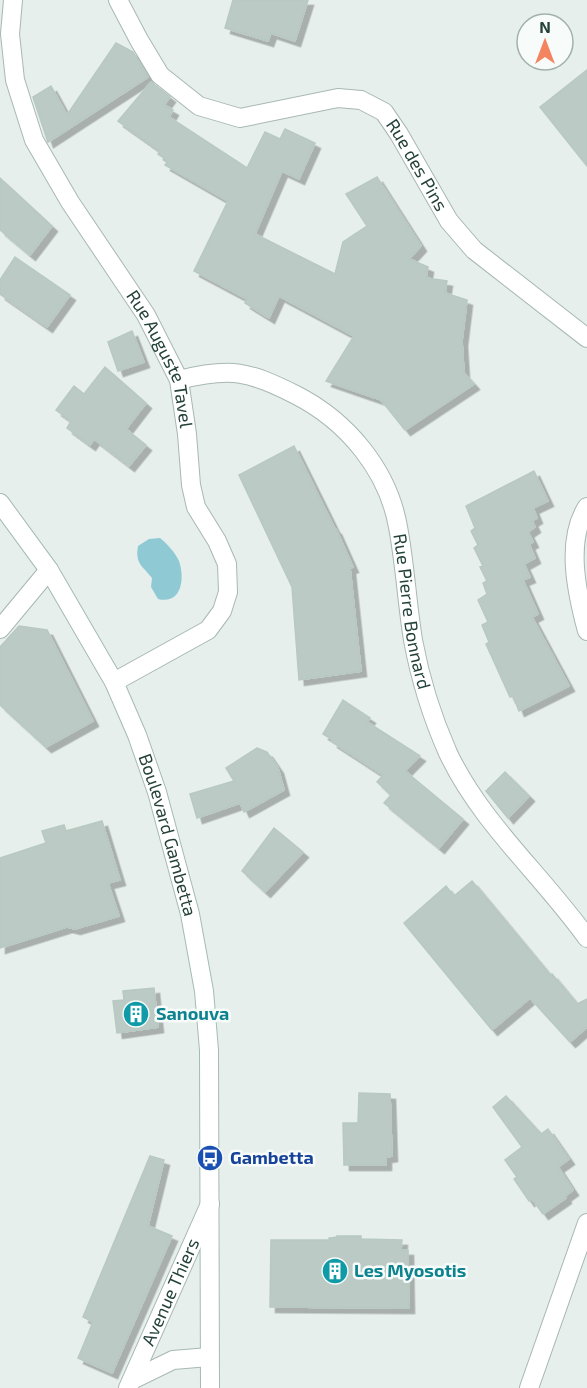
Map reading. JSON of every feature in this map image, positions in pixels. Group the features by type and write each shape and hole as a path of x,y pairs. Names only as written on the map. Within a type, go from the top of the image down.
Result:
{"street":[{"name":"Rue Auguste Tavel","path":"13,0 10,34 15,80 34,140 70,202 147,315 179,380 187,434 191,485 196,507 217,541 227,564 228,592 222,611 208,630 114,682"},
{"name":"Rue des Pins","path":"118,0 160,75 199,106 240,118 338,98 361,100 384,112 448,221 474,250 587,338"},
{"name":"Rue Pierre Bonnard","path":"179,380 208,373 235,372 263,379 303,399 341,424 368,456 390,497 398,525 413,641 426,697 448,753 477,804 529,864 587,938"},
{"name":"Boulevard Gambetta","path":"0,503 49,570 114,682 137,735 157,792 191,921 204,991 209,1050 210,1388"},
{"path":"587,507 575,543 574,573 587,631"},
{"path":"0,629 31,595 49,570"},
{"name":"Avenue Thiers","path":"130,1384 210,1204"},
{"path":"529,1388 587,1223"},
{"name":"Avenue Thiers","path":"130,1384 173,1360 209,1357"}],"water":[{"path":"160,538 171,548 179,561 182,575 177,594 166,600 158,599 151,587 152,578 140,564 138,557 138,546 149,539"}],"building":[{"path":"233,0 308,0 295,41 271,33 268,41 225,28"},
{"path":"116,43 133,52 148,77 48,142 33,97 51,86 67,115"},
{"path":"587,70 587,166 540,107"},
{"path":"151,82 170,97 164,105 173,110 169,117 247,168 265,132 280,139 285,129 315,143 299,179 282,171 255,234 335,274 343,242 367,226 346,194 377,177 421,246 409,259 428,267 426,278 447,281 445,293 467,300 462,341 464,373 474,384 405,430 381,400 326,381 354,336 279,296 269,318 245,303 247,299 194,271 228,201 165,165 168,161 158,154 160,151 118,121"},
{"path":"0,178 52,226 30,255 0,230"},
{"path":"15,257 70,295 47,327 0,294 0,280"},
{"path":"132,331 144,362 118,371 108,342"},
{"path":"105,367 146,403 126,429 146,445 129,466 94,439 90,445 67,428 71,421 56,410 74,386 84,394"},
{"path":"294,446 353,567 350,568 361,671 299,680 292,587 239,475"},
{"path":"534,471 548,501 533,508 537,518 532,521 535,527 528,532 533,542 529,544 535,558 524,564 530,577 523,580 538,614 532,617 569,686 519,711 513,696 510,697 486,644 489,642 482,625 488,622 478,600 487,594 483,583 487,581 474,548 478,545 471,531 475,528 466,506"},
{"path":"19,626 47,630 93,721 46,747 0,705 0,647"},
{"path":"343,700 370,718 367,722 420,756 405,771 463,819 439,848 384,803 391,795 377,782 383,775 323,734"},
{"path":"257,748 267,752 278,768 284,790 244,812 240,803 197,818 190,794 234,781 226,768"},
{"path":"505,772 529,796 508,818 486,791"},
{"path":"102,821 120,880 108,883 119,916 75,929 67,927 0,948 0,858 46,843 42,831 64,825 66,831"},
{"path":"274,828 303,852 265,892 242,871"},
{"path":"472,881 577,1004 587,999 587,1027 570,1042 530,998 492,1030 404,923 446,886 454,896"},
{"name":"Sanouva","path":"154,988 158,1027 117,1033 113,1001 124,1000 123,991"},
{"path":"359,1093 390,1094 392,1156 386,1157 386,1165 344,1165 343,1123 358,1123"},
{"path":"506,1096 541,1134 548,1129 569,1159 558,1167 573,1190 565,1196 566,1198 543,1214 532,1199 529,1201 514,1179 517,1177 505,1160 522,1147 493,1107"},
{"path":"150,1156 164,1160 148,1226 172,1236 112,1373 78,1358 93,1322 83,1317"},
{"name":"Les Myosotis","path":"337,1236 402,1240 401,1250 408,1250 409,1308 270,1307 271,1240 330,1240 329,1238"}],"place":[{"name":"Sanouva","path":"136,1014"},
{"name":"Gambetta","path":"210,1158"},
{"name":"Les Myosotis","path":"335,1271"}]}
